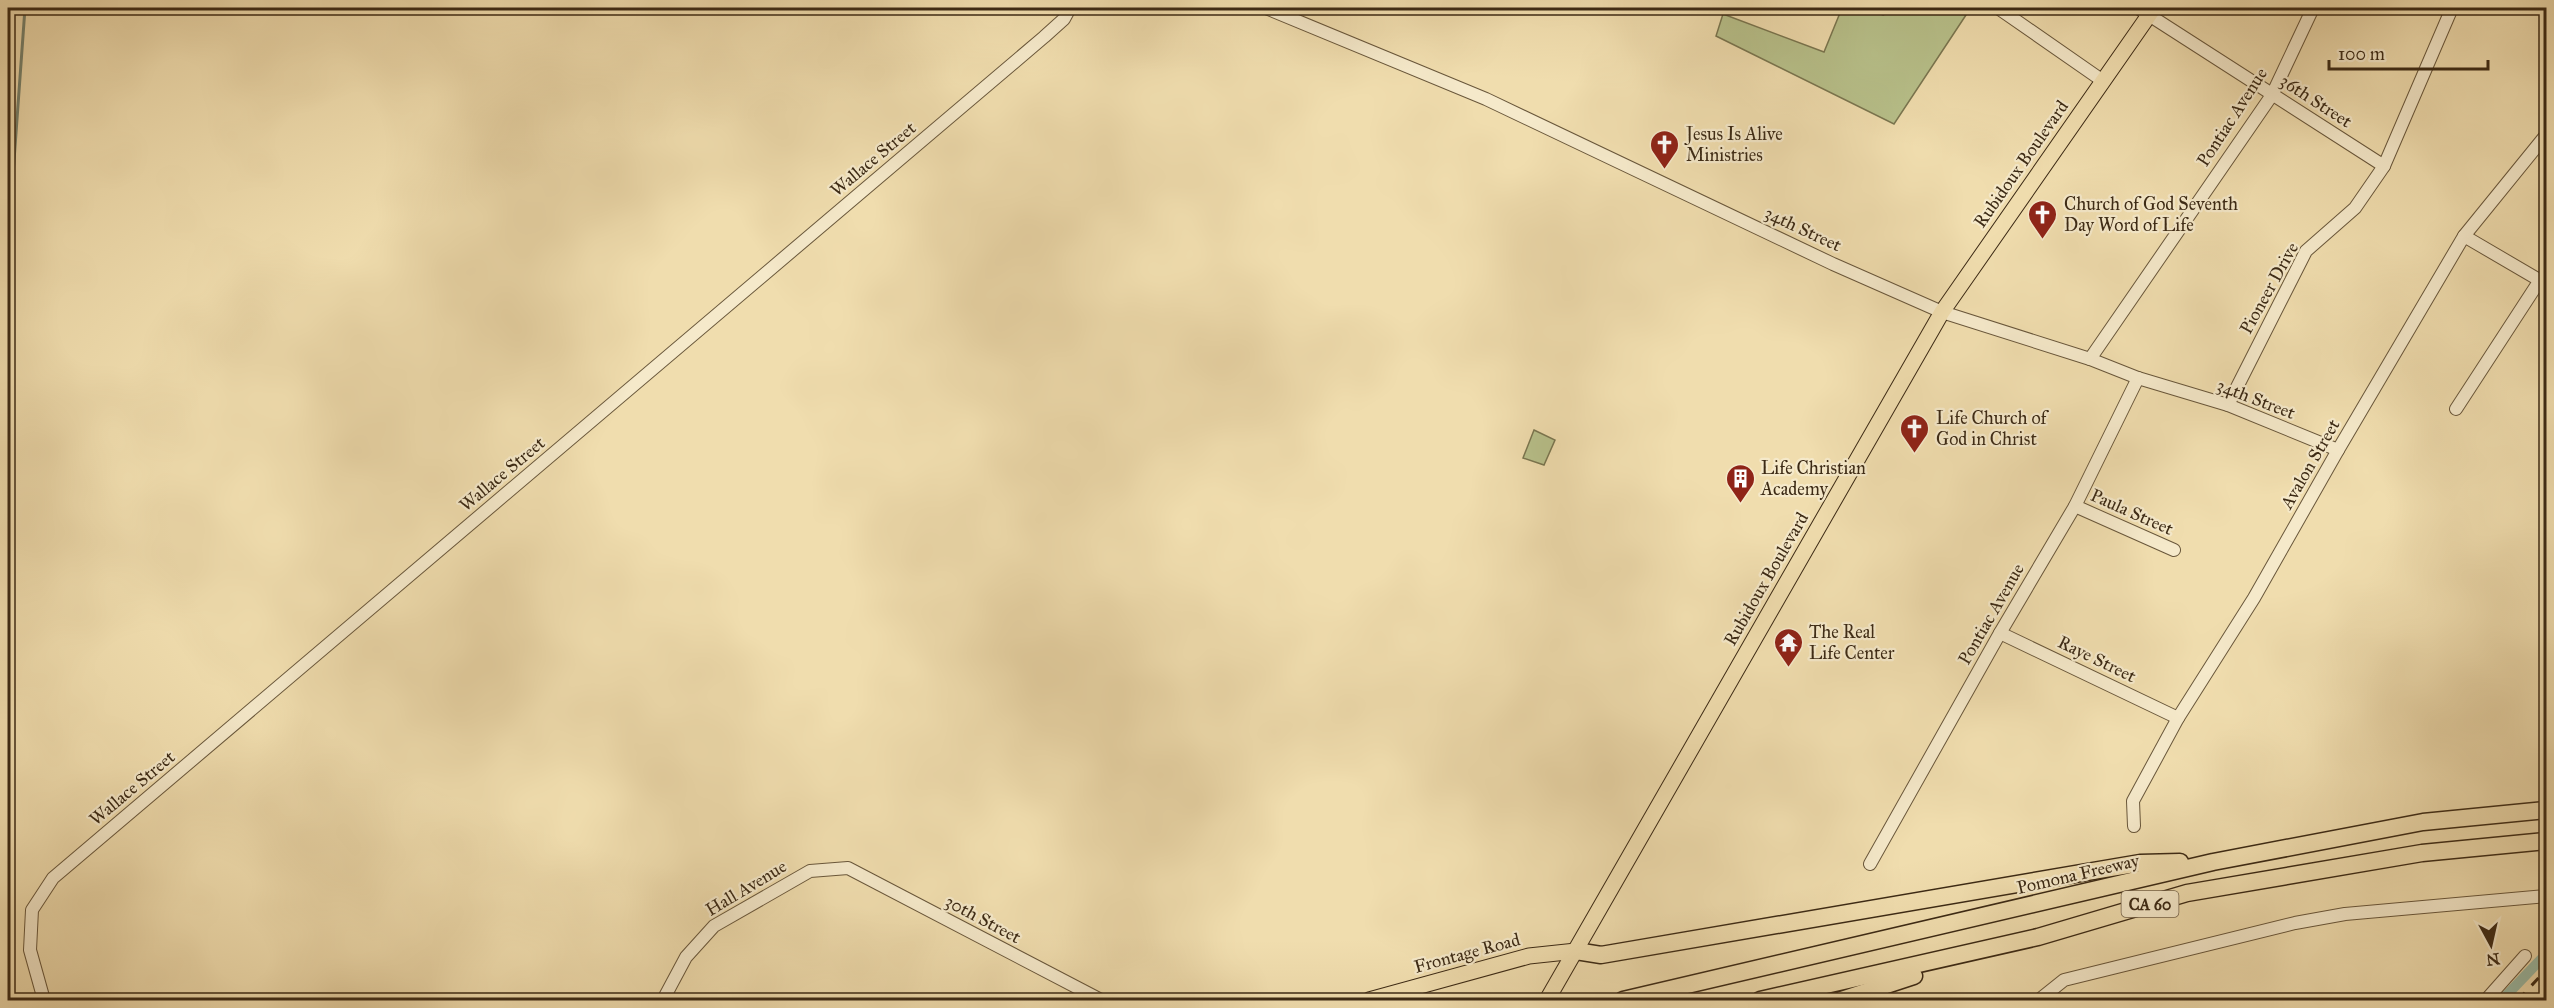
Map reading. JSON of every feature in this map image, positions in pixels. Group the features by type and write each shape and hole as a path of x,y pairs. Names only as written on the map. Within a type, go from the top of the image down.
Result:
{"highway":[{"name":"Pomona Freeway","path":"1623,1000 2213,862 2423,822 2547,810"},
{"name":"CA 60","path":"1760,1000 2038,937 2187,893 2422,853 2547,841"},
{"path":"1576,951 1598,955 2140,863 2213,862"},
{"path":"1841,1000 2038,937"}],"main road":[{"name":"Rubidoux Boulevard","path":"1547,1000 1942,312 2103,81 2148,10"},
{"name":"Frontage Road","path":"1369,1000 1529,956 1576,951"}],"street":[{"name":"Wallace Street","path":"44,1000 30,950 32,910 53,878 1044,37 1064,19 1070,8"},
{"name":"34th Street","path":"1266,8 1486,99 1833,264 1942,312 2090,359 2138,378 2228,405 2338,450"},
{"path":"1998,8 2103,81"},
{"name":"Pontiac Avenue","path":"2090,359 2272,95 2313,8"},
{"name":"Pioneer Drive","path":"2228,405 2306,251 2355,207 2384,165 2452,8"},
{"name":"36th Street","path":"2148,10 2272,95 2384,165"},
{"name":"Avalon Street","path":"2134,826 2133,801 2178,718 2254,598 2464,236 2547,135"},
{"path":"2456,409 2543,282 2464,236"},
{"name":"Pontiac Avenue","path":"1870,864 2000,633 2075,506 2138,378"},
{"name":"Paula Street","path":"2075,506 2174,550"},
{"name":"Raye Street","path":"2000,633 2178,718"},
{"name":"Hall Avenue","path":"663,1000 686,957 714,926 810,871 848,868"},
{"name":"30th Street","path":"848,868 1101,1000"},
{"path":"2039,1000 2064,980 2295,922 2345,914 2547,896"},
{"path":"2486,1000 2525,956"}],"green space":[{"path":"1924,6 1956,11 1966,15 1894,124 1716,36 1723,14 1824,52 1842,8 1865,8 1883,15 1903,8"},
{"path":"1534,430 1555,440 1544,465 1523,458"}],"waterway":[{"path":"8,244 25,8"},
{"path":"2502,1000 2546,954"}],"railway":[{"path":"2518,1000 2546,970"}],"place":[{"name":"Jesus Is Alive Ministries","path":"1665,170"},
{"name":"Church of God Seventh Day Word of Life","path":"2043,240"},
{"name":"Life Church of God in Christ","path":"1915,454"},
{"name":"Life Christian Academy","path":"1740,504"},
{"name":"The Real Life Center","path":"1788,668"}]}
